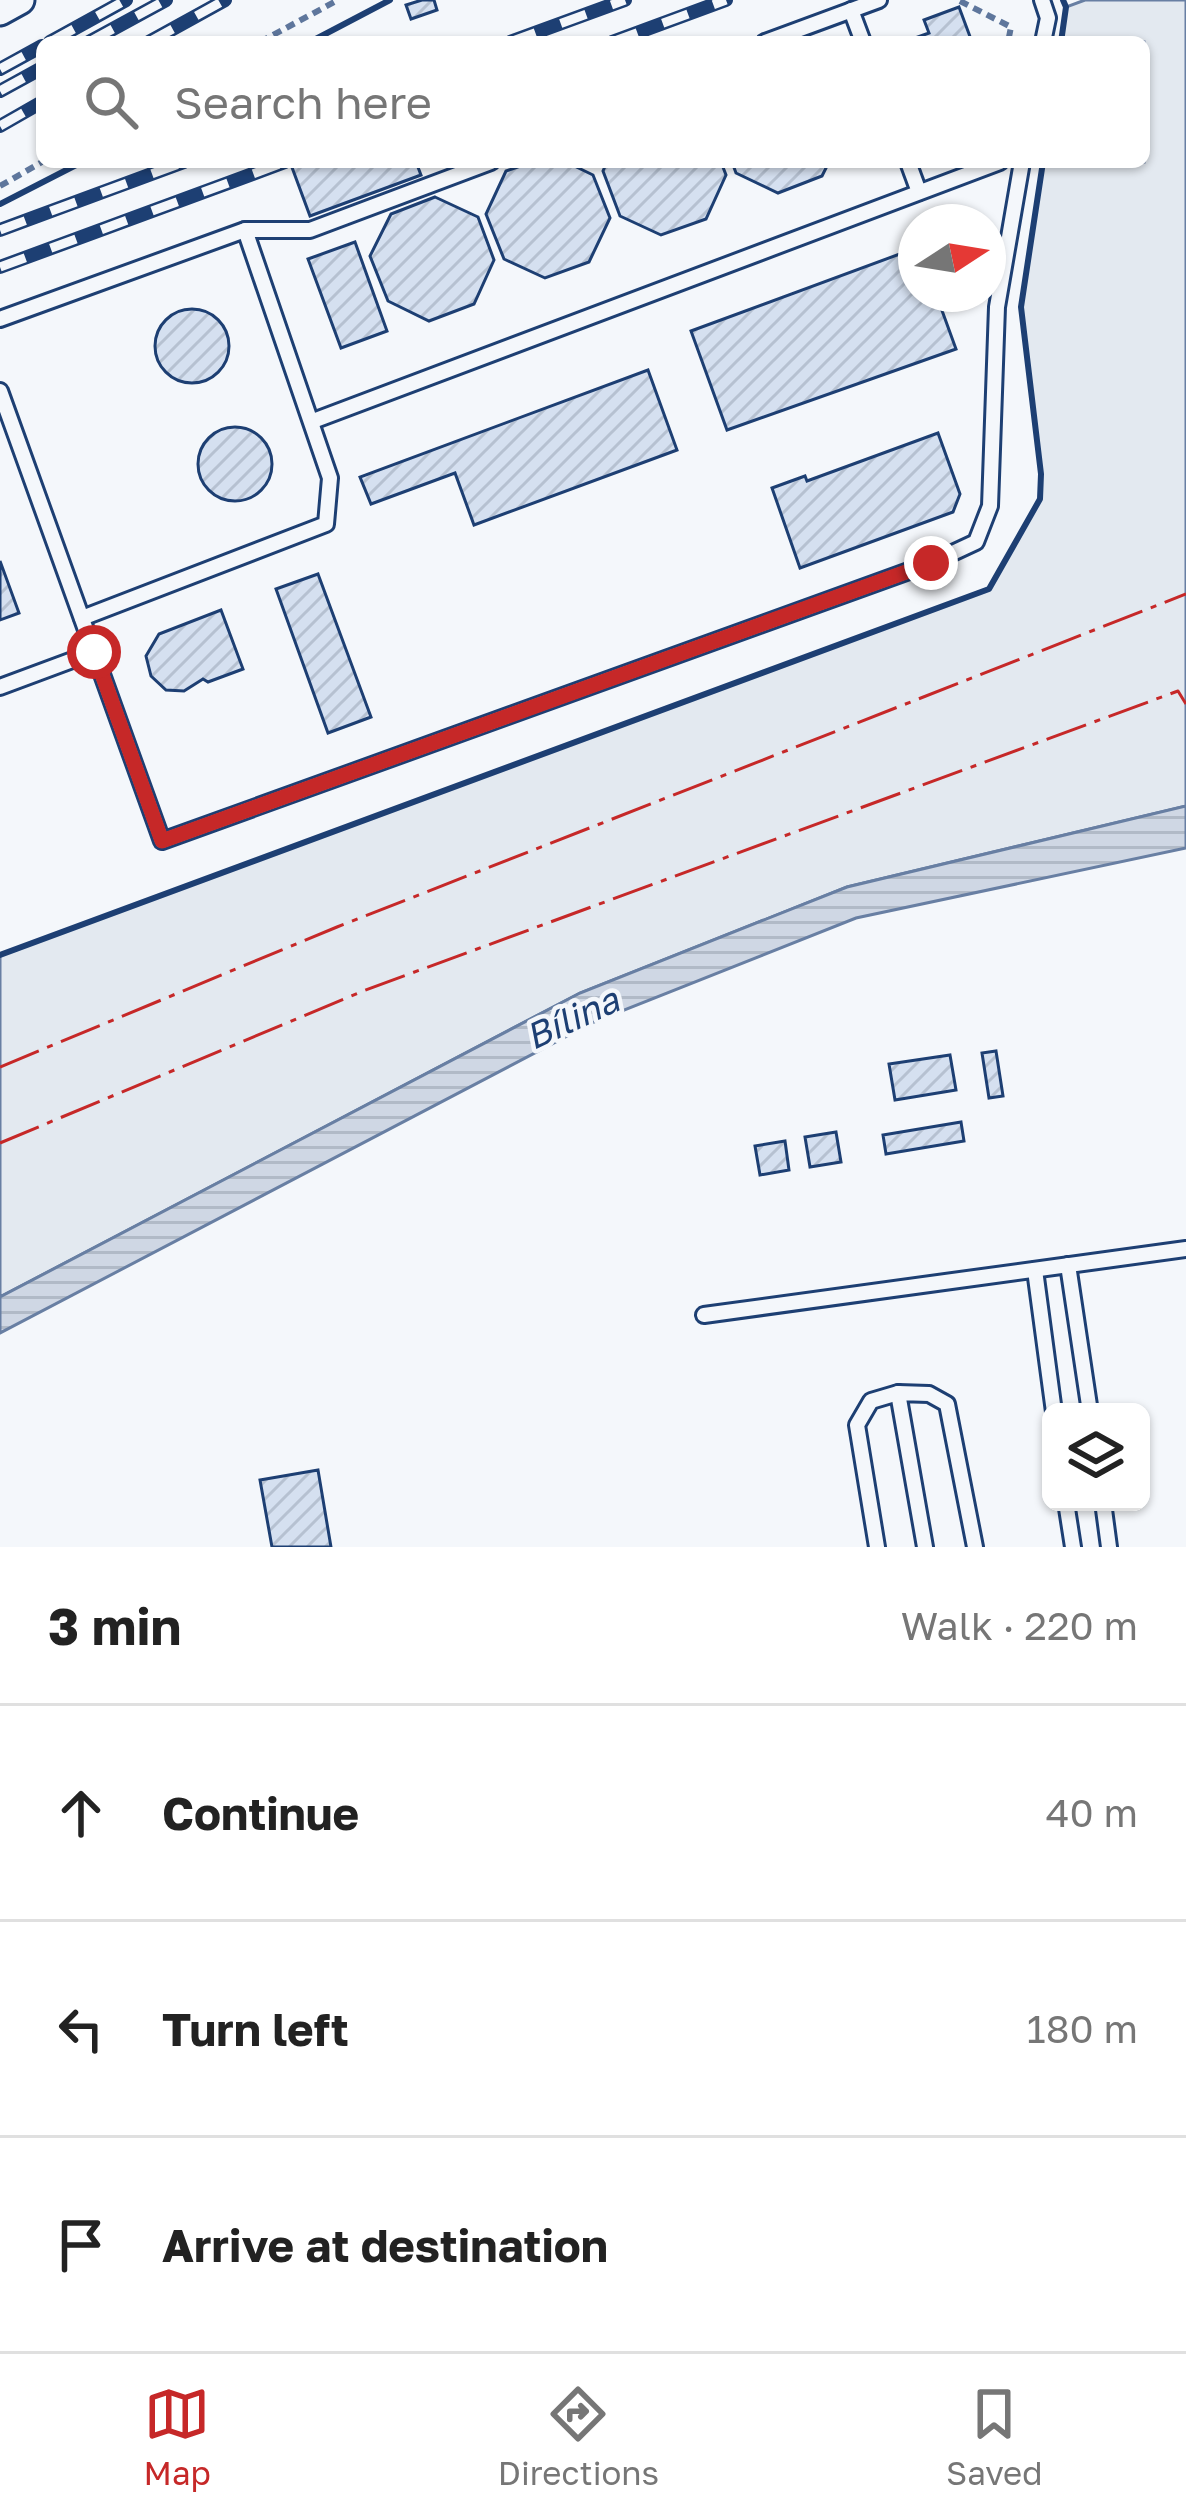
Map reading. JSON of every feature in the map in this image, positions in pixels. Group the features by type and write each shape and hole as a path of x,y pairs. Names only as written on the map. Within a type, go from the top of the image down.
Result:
{"street":[{"path":"0,11 20,0"}],"lane":[{"path":"781,36 879,0"},
{"path":"1042,0 1048,18 1044,36"},
{"path":"851,10 861,36"},
{"path":"0,319 245,230 310,230 475,168"},
{"path":"910,168 920,192"},
{"path":"313,421 984,168"},
{"path":"0,391 162,841 931,563 976,542 990,506 997,308 1021,168"},
{"path":"82,618 326,524 330,478 245,230"},
{"path":"0,687 94,652"},
{"path":"704,1315 1186,1250"},
{"path":"1068,1265 1089,1403"},
{"path":"1035,1270 1053,1403"},
{"path":"878,1547 857,1425 871,1401 898,1393 929,1394 947,1404 974,1547"},
{"path":"898,1393 925,1547"},
{"path":"1067,1511 1072,1547"},
{"path":"1104,1511 1109,1547"}],"path":[{"path":"271,36 338,0"},
{"path":"960,1 1011,27 1009,36"},
{"path":"0,186 36,165"}],"shaded area":[{"path":"1085,0 1186,0 1186,806 847,887 580,993 0,1297 0,955 989,589 1040,499 1021,307 1042,168 1150,168 1150,36 1062,36 1066,7"}],"water":[{"name":"Bílina","path":"1186,806 1186,848 856,918 594,1022 0,1333 0,1297 580,993 847,887"}],"building":[{"path":"434,0 437,10 411,19 406,5"},
{"path":"959,7 970,36 921,36 929,33 924,20"},
{"path":"292,168 418,168 421,175 310,216"},
{"path":"578,168 593,175 610,218 589,262 545,278 504,259 486,214 506,171"},
{"path":"723,168 726,175 706,219 661,235 620,216 603,171"},
{"path":"734,168 826,168 822,176 778,193"},
{"path":"435,197 478,217 494,260 474,304 429,321 388,301 370,256 391,214"},
{"path":"355,242 387,331 341,348 308,259"},
{"path":"898,255 898,312 943,312 956,349 727,430 691,331"},
{"path":"192,309 218,320 229,346 218,372 192,383 166,372 155,346 166,320"},
{"path":"648,370 677,450 474,525 455,473 371,504 360,477"},
{"path":"235,427 261,438 272,464 261,490 235,501 209,490 198,464 209,438"},
{"path":"938,433 960,494 953,512 800,568 772,488 805,476 807,481"},
{"path":"0,561 19,613 0,620"},
{"path":"318,574 371,717 328,733 276,589"},
{"path":"221,610 243,669 208,682 203,679 184,691 166,690 151,676 146,656 159,634"},
{"path":"996,1051 1003,1096 989,1098 982,1053"},
{"path":"950,1055 956,1090 895,1100 889,1064"},
{"path":"961,1122 964,1141 886,1154 883,1135"},
{"path":"836,1132 841,1162 810,1167 805,1137"},
{"path":"785,1141 789,1170 760,1175 755,1146"},
{"path":"318,1470 331,1547 272,1547 260,1480"}],"railway":[{"path":"61,36 126,0"},
{"path":"100,36 166,0"},
{"path":"160,36 225,0"},
{"path":"526,36 625,0"},
{"path":"628,36 726,0"},
{"path":"0,69 36,49"},
{"path":"0,91 36,71"},
{"path":"0,126 36,105"},
{"path":"0,230 168,168"},
{"path":"0,267 269,168"}],"wall":[{"path":"321,36 390,0"},
{"path":"1062,36 1063,0"},
{"path":"0,204 70,168"},
{"path":"0,955 989,589 1040,499 1021,307 1042,168"}],"power":[{"path":"0,1067 337,927 1186,594"},
{"path":"0,1143 363,991 1178,691 1186,704"}],"route":[{"path":"94,652 162,841 931,563"}]}
